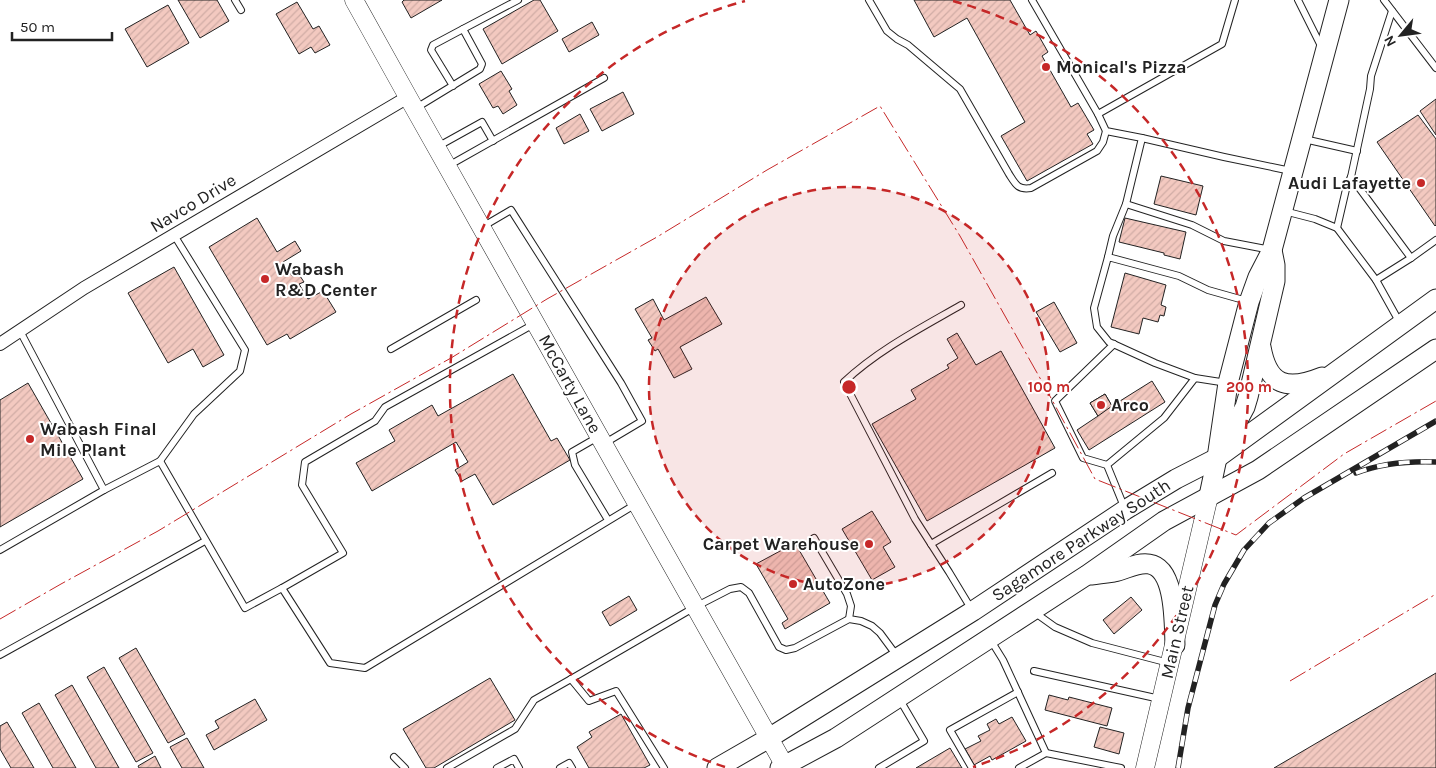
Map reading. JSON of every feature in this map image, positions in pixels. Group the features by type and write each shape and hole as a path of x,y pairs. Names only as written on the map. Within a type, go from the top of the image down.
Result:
{"main road":[{"name":"McCarty Lane","path":"354,0 769,738 783,767"},
{"path":"1210,496 1228,383 1249,302 1258,277 1272,250 1339,0"},
{"path":"1217,458 1246,402 1275,281 1275,265 1272,250"},
{"name":"Sagamore Parkway South","path":"717,768 769,738 973,611 1125,510 1176,479 1217,458 1436,298"},
{"path":"1260,345 1267,369 1280,382 1288,384 1300,383 1335,372"},
{"name":"Sagamore Parkway South","path":"783,767 836,738 1087,575 1164,521 1258,470 1436,349"},
{"name":"Main Street","path":"1145,768 1210,496"},
{"path":"1087,575 1116,572 1138,565 1148,564 1156,567 1165,576 1170,593 1175,645"}],"street":[{"name":"Navco Drive","path":"0,344 84,288 174,235 411,103"}],"lane":[{"path":"235,0 241,10"},
{"path":"453,86 431,50 433,45 518,0"},
{"path":"870,0 888,31 908,45 960,89 1009,174 1016,184 1023,189 1031,188 1097,151 1103,142 1106,132 1098,114 1032,0"},
{"path":"1098,114 1222,44 1235,0"},
{"path":"1298,0 1325,53"},
{"path":"1384,0 1436,68"},
{"path":"1337,228 1347,185 1351,177 1370,89 1371,76 1392,11"},
{"path":"411,103 453,86 480,69 482,64 463,29"},
{"path":"447,166 604,78"},
{"path":"436,148 482,122 493,141"},
{"path":"1106,132 1293,171"},
{"path":"1142,138 1126,204 1113,236 1094,308 1097,327 1109,342 1155,362 1195,378 1228,383"},
{"path":"1302,139 1356,151"},
{"path":"1351,177 1411,258"},
{"path":"1126,204 1192,225 1224,242 1272,250"},
{"path":"481,228 511,210 621,383 642,421 572,452 575,465 608,520"},
{"path":"1283,211 1315,219 1337,228 1376,280 1400,324"},
{"path":"0,550 104,490 160,461 194,414 240,372 245,350 174,235"},
{"path":"1376,280 1436,240"},
{"path":"1108,256 1179,276 1208,290 1249,302"},
{"path":"391,349 476,300"},
{"path":"961,305 860,367 844,382 915,520 973,611"},
{"path":"160,461 245,608 343,553 302,485 305,462 375,421 385,407 535,323"},
{"path":"20,331 104,490"},
{"path":"1107,465 1084,458 1055,401 1114,344"},
{"path":"1107,465 1164,418 1195,378"},
{"path":"1107,465 1125,510"},
{"path":"931,544 1052,474"},
{"path":"282,588 330,664 365,668 637,503"},
{"path":"814,538 847,594 851,606 849,619"},
{"path":"0,655 205,541"},
{"path":"446,768 456,766 515,728 534,700 695,607 730,589 741,587 749,592 779,647 786,650 795,648 849,619 861,621 872,626 880,633 898,658"},
{"path":"1032,611 1055,627 1092,643 1170,663"},
{"path":"990,638 1003,660 1046,753"},
{"path":"1034,672 1161,700"},
{"path":"571,678 589,701 616,691 664,768"},
{"path":"972,768 950,730 1018,692"},
{"path":"880,768 924,741 898,697"},
{"path":"1019,768 1046,753 1121,768"},
{"path":"394,757 405,768"},
{"path":"497,768 514,759 519,768"},
{"path":"560,768 569,763 572,768"}],"building":[{"path":"178,0 217,0 229,21 200,38"},
{"path":"404,0 442,0 411,18 402,2"},
{"path":"534,0 540,0 558,31 502,64 483,29"},
{"path":"914,0 1010,0 1030,35 1036,31 1048,52 1042,56 1071,107 1078,103 1094,130 1087,134 1093,144 1027,181 1001,136 1025,122 967,18 934,37"},
{"path":"297,2 313,29 319,26 330,45 315,53 311,47 299,54 276,14"},
{"path":"168,5 189,43 147,67 125,29"},
{"path":"592,22 599,35 569,52 562,39"},
{"path":"501,71 512,89 509,91 517,105 503,114 498,106 493,108 479,84"},
{"path":"623,92 634,114 602,131 590,109"},
{"path":"1436,99 1436,135 1420,111"},
{"path":"580,114 589,131 564,144 556,128"},
{"name":"Audi Lafayette","path":"1418,115 1436,139 1435,226 1377,142"},
{"path":"1161,176 1203,186 1196,215 1154,204"},
{"name":"Wabash R&D Center","path":"257,218 277,252 295,241 301,251 283,262 292,276 298,273 304,282 299,284 308,299 323,291 336,312 290,339 287,334 267,345 209,247"},
{"path":"1125,218 1186,232 1180,259 1119,242"},
{"path":"174,267 224,355 203,367 193,349 168,363 128,293"},
{"path":"1125,273 1166,285 1161,305 1166,307 1164,316 1160,315 1158,322 1143,318 1139,334 1111,327"},
{"path":"706,297 722,324 680,347 692,369 674,378 658,349 655,351 648,340 652,338 635,309 653,299 664,320"},
{"path":"1054,302 1077,343 1060,352 1036,312"},
{"path":"957,333 976,365 1001,351 1055,448 927,521 872,424 916,399 911,390 949,368 947,365 958,358 947,339"},
{"path":"513,374 551,441 557,438 570,460 493,505 475,474 462,481 455,470 468,462 456,442 372,491 356,463 395,441 389,430 432,405 438,416"},
{"path":"1152,381 1165,402 1089,450 1077,430 1098,416 1090,403 1105,394 1112,406"},
{"name":"Wabash Final Mile Plant","path":"28,383 83,479 0,527 0,400"},
{"name":"Arco","path":"1105,394 1112,406 1098,416 1090,403"},
{"name":"Carpet Warehouse","path":"872,511 891,542 883,547 895,567 872,580 842,529"},
{"name":"AutoZone","path":"795,543 830,603 785,629 782,623 788,619 756,564"},
{"path":"629,596 637,610 610,626 602,612"},
{"path":"1131,597 1142,610 1114,634 1103,620"},
{"path":"136,648 185,734 168,743 119,658"},
{"path":"104,667 153,753 136,762 87,677"},
{"path":"1436,673 1436,768 1274,768"},
{"path":"490,678 515,720 434,768 426,768 403,729"},
{"path":"72,685 119,768 96,768 55,695"},
{"path":"1049,695 1068,700 1069,697 1112,708 1107,726 1045,710"},
{"path":"255,699 267,720 214,750 206,735 219,728 215,721"},
{"path":"39,703 76,768 53,768 22,713"},
{"path":"621,714 650,765 644,768 589,768 577,747 592,737 589,732"},
{"path":"1012,717 1026,741 992,760 990,756 974,765 965,749 981,741 978,736 990,730 987,724 996,719 999,724"},
{"path":"7,722 34,768 11,768 0,749 0,726"},
{"path":"1100,727 1124,733 1119,754 1094,747"},
{"path":"187,738 204,768 182,768 170,747"},
{"path":"950,748 962,768 916,768"},
{"path":"155,756 161,768 139,768 138,766"}],"railway":[{"path":"1178,768 1188,708 1215,605 1224,584 1244,550 1269,523 1304,498 1436,421"},
{"path":"1356,473 1395,463 1436,462"}],"power":[{"path":"0,619 158,531 351,414 451,358 547,299 657,237 767,170 880,106 960,236 1095,479 1236,535 1344,454 1436,401"},
{"path":"1290,681 1436,594"}],"place":[{"name":"Monical's Pizza","path":"1046,67"},
{"name":"Audi Lafayette","path":"1421,183"},
{"name":"Wabash R&D Center","path":"265,279"},
{"name":"Arco","path":"1101,405"},
{"name":"Wabash Final Mile Plant","path":"30,439"},
{"name":"Carpet Warehouse","path":"869,544"},
{"name":"AutoZone","path":"793,584"}]}
